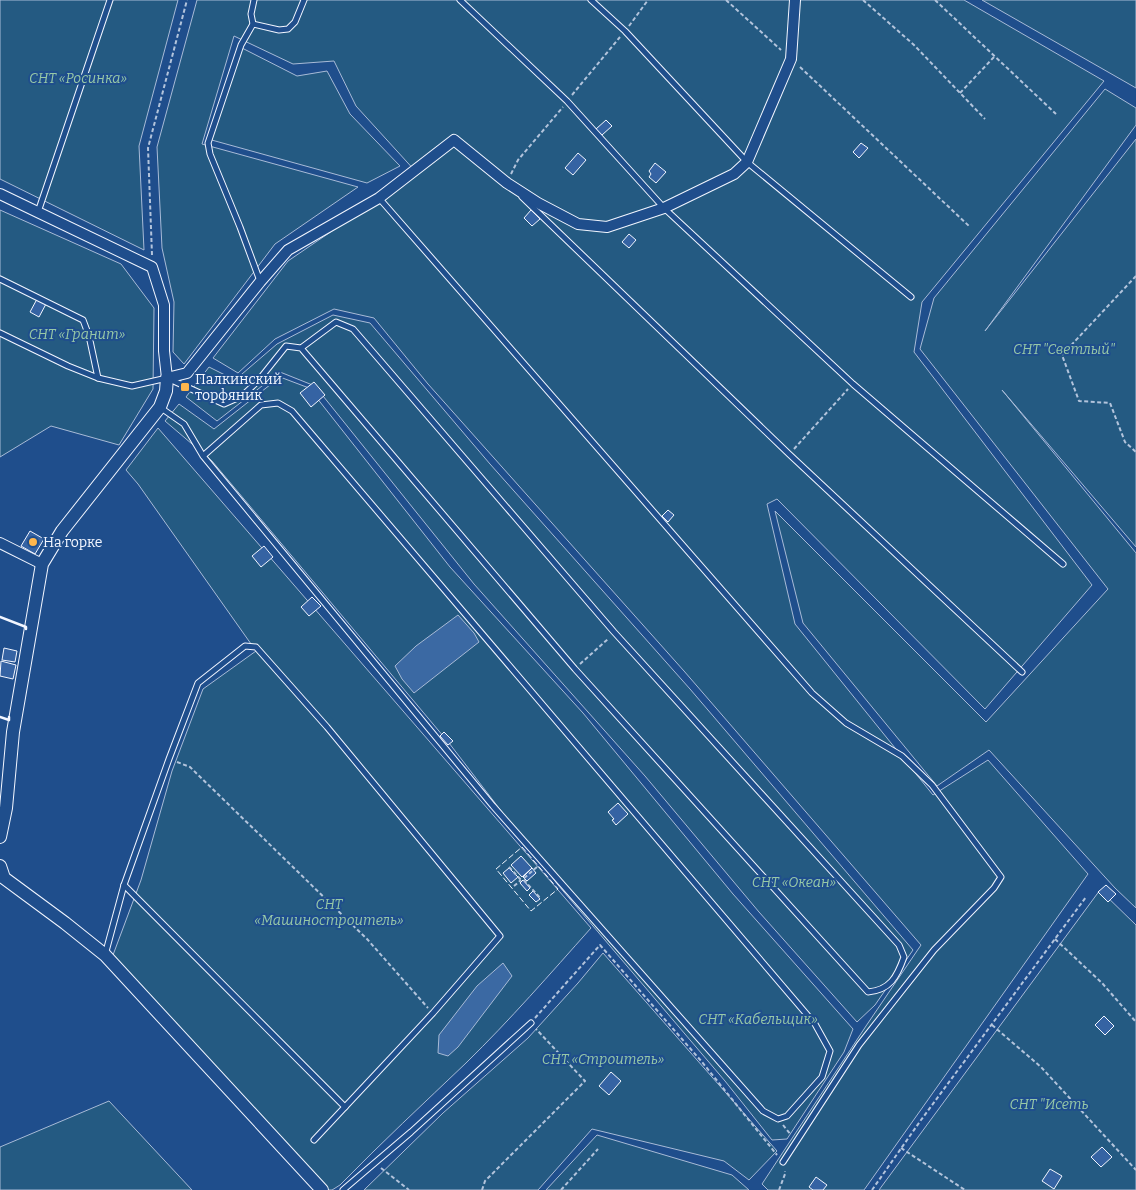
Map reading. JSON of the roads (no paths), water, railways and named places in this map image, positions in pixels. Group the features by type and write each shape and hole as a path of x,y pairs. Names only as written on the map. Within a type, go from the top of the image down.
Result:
{"street":[{"path":"166,378 188,373 260,282 288,250 379,198 454,140 507,183 538,204 578,224 607,226 664,208 734,174 747,162 791,59 796,0"},
{"path":"0,194 152,267 164,305 166,378 166,390 160,407 62,531 42,564 13,732 6,808 0,837"},
{"path":"0,544 42,564"},
{"path":"1,876 105,955 322,1190"}],"lane":[{"path":"38,212 110,0"},
{"path":"254,0 251,14 253,24 241,45 208,143 210,154 260,282"},
{"path":"253,24 279,30 288,29 295,22 304,0"},
{"path":"460,0 567,101 664,208 853,384 1063,564"},
{"path":"591,0 625,31 747,162 911,298"},
{"path":"507,183 789,454 1022,672"},
{"path":"379,198 812,693 846,723 902,756 932,785 1000,877 994,888 934,950 859,1045 783,1162"},
{"path":"0,279 83,320 89,336 98,378"},
{"path":"0,333 68,366 98,378 132,386 166,378 224,404 242,396 258,381 286,346 301,348 575,669 868,992 880,991 889,984 900,970 904,957 900,945 614,632 353,329 336,322 301,348"},
{"path":"160,407 184,424 203,456 493,806 763,1111 778,1120 787,1116 822,1076 830,1051 815,1024 299,419 278,403 261,405 203,456"},
{"path":"105,955 124,885 198,683 245,646 256,647 327,727 500,936 433,1013 314,1140"},
{"path":"124,885 345,1106"},
{"path":"343,1190 531,1023"}],"place":[{"name":"Палкинский торфяник","path":"185,387"},
{"name":"На горке","path":"33,542"}],"park label":[{"name":"СНТ «Росинка»","path":"78,78"},
{"name":"СНТ «Гранит»","path":"77,334"},
{"name":"СНТ \"Светлый\"","path":"1064,349"},
{"name":"СНТ «Океан»","path":"794,882"},
{"name":"СНТ «Машиностроитель»","path":"329,912"},
{"name":"СНТ «Кабельщик»","path":"758,1019"},
{"name":"СНТ «Строитель»","path":"603,1059"},
{"name":"СНТ \"Исеть","path":"1049,1104"}]}
